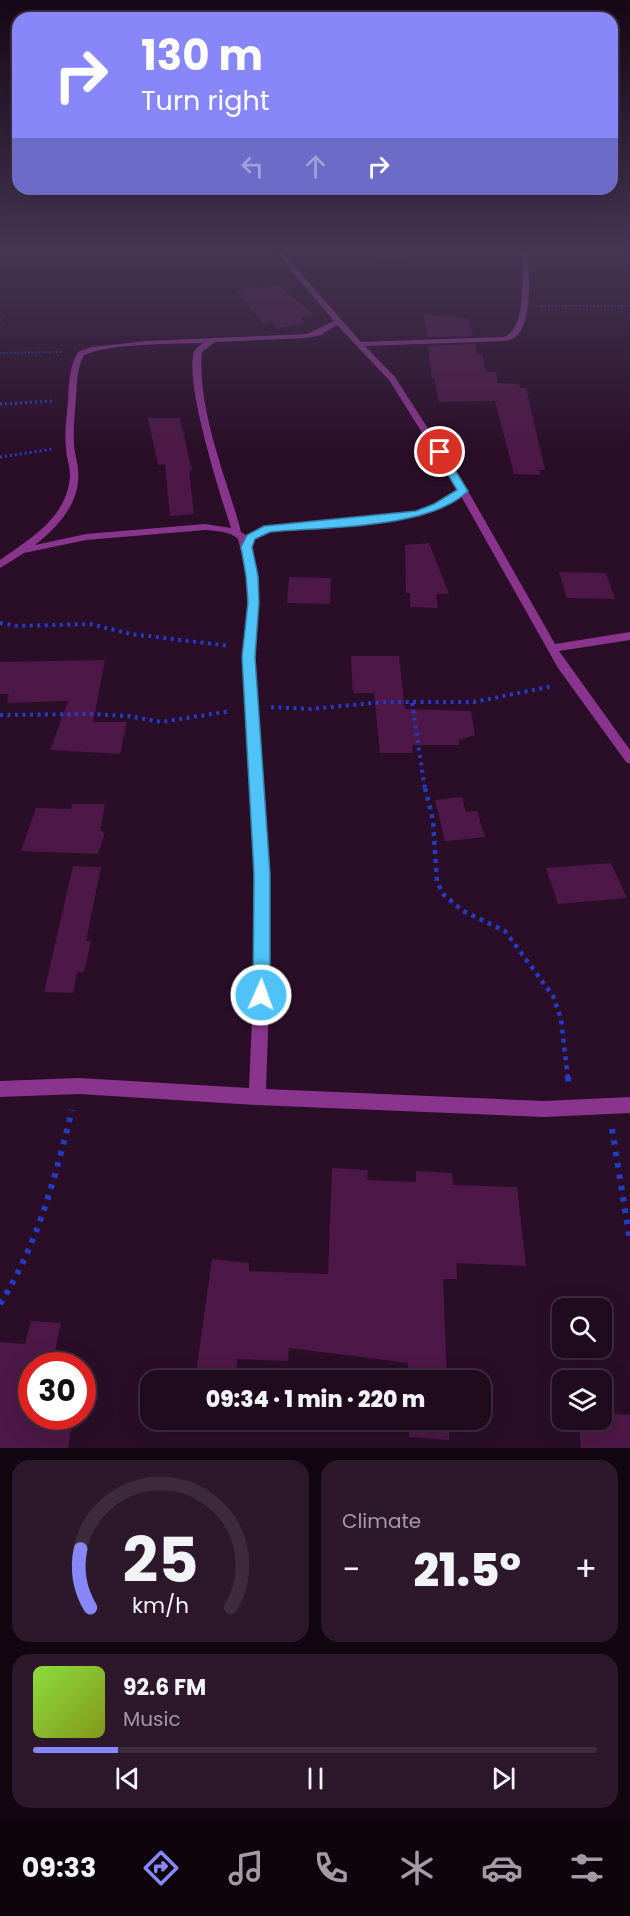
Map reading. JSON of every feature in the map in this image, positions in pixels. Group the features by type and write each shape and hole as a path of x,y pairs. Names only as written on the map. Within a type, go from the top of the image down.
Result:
{"street":[{"path":"335,319 392,379 418,416 552,648 630,759"},
{"path":"358,344 505,339 514,335 522,319"},
{"path":"0,565 47,531 65,511 73,494 75,475 69,447 72,400 78,358 86,351 146,343 307,336 338,322"},
{"path":"213,340 197,353 199,383 217,470 237,533"},
{"path":"246,547 251,537 267,529 418,514 438,507 463,491"},
{"path":"23,550 86,537 149,531 222,528 237,533 243,538 252,576 254,602 249,657 262,874 262,975 257,1097"},
{"path":"552,648 630,636"},
{"path":"0,1089 79,1086 257,1097 544,1109 630,1105"}],"path":[{"path":"0,353 86,351"},
{"path":"0,404 72,400"},
{"path":"0,457 69,447"},
{"path":"0,623 17,626 103,626 131,634 234,647 249,657"},
{"path":"0,715 92,714 128,716 160,722 214,715 251,706 311,709 383,702 474,702 574,681"},
{"path":"412,703 425,789 433,820 437,882 444,895 463,911 505,931 553,996 561,1020 572,1108"},
{"path":"0,1304 32,1245 47,1204 79,1086"},
{"path":"609,1106 630,1241"}],"building":[{"path":"259,319 301,319 306,324 276,328 271,321 262,323"},
{"path":"424,319 469,319 473,336 427,337"},
{"path":"475,344 477,354 482,354 486,372 496,372 498,383 519,384 520,388 526,388 545,470 539,470 541,475 514,474 495,401 439,402 434,378 432,378 428,346"},
{"path":"148,418 180,418 192,471 189,471 194,514 170,516 165,464 158,465"},
{"path":"429,543 449,594 436,594 438,608 410,607 410,593 406,593 405,545"},
{"path":"559,572 606,573 615,599 567,598"},
{"path":"289,577 331,578 330,604 287,603"},
{"path":"351,656 399,656 405,709 471,711 475,735 459,740 459,745 412,745 413,753 380,753 374,693 353,693"},
{"path":"105,660 93,722 127,722 120,754 50,750 68,701 7,703 9,694 0,694 0,662"},
{"path":"462,797 466,812 477,811 485,837 445,841 435,800"},
{"path":"72,804 105,804 100,831 105,832 98,854 21,851 36,808 71,809"},
{"path":"611,863 627,898 558,904 546,868"},
{"path":"73,866 101,867 86,941 91,941 84,972 77,972 73,993 44,992"},
{"path":"332,1168 368,1170 367,1180 416,1182 416,1171 452,1173 453,1185 517,1187 526,1266 456,1263 457,1279 443,1279 447,1370 408,1370 408,1363 289,1348 288,1361 237,1359 236,1370 196,1370 212,1259 249,1263 249,1271 328,1274"},
{"path":"31,1321 61,1323 55,1352 18,1352 18,1430 71,1430 68,1448 0,1448 0,1342 25,1344"},
{"path":"612,1414 630,1415 630,1448 581,1448 579,1430 612,1430"},
{"path":"409,1430 449,1430 449,1440 409,1437"}],"route":[{"path":"261,995 262,874 249,657 254,602 246,547 251,537 267,529 385,519 418,514 438,507 463,491 440,452"}]}
